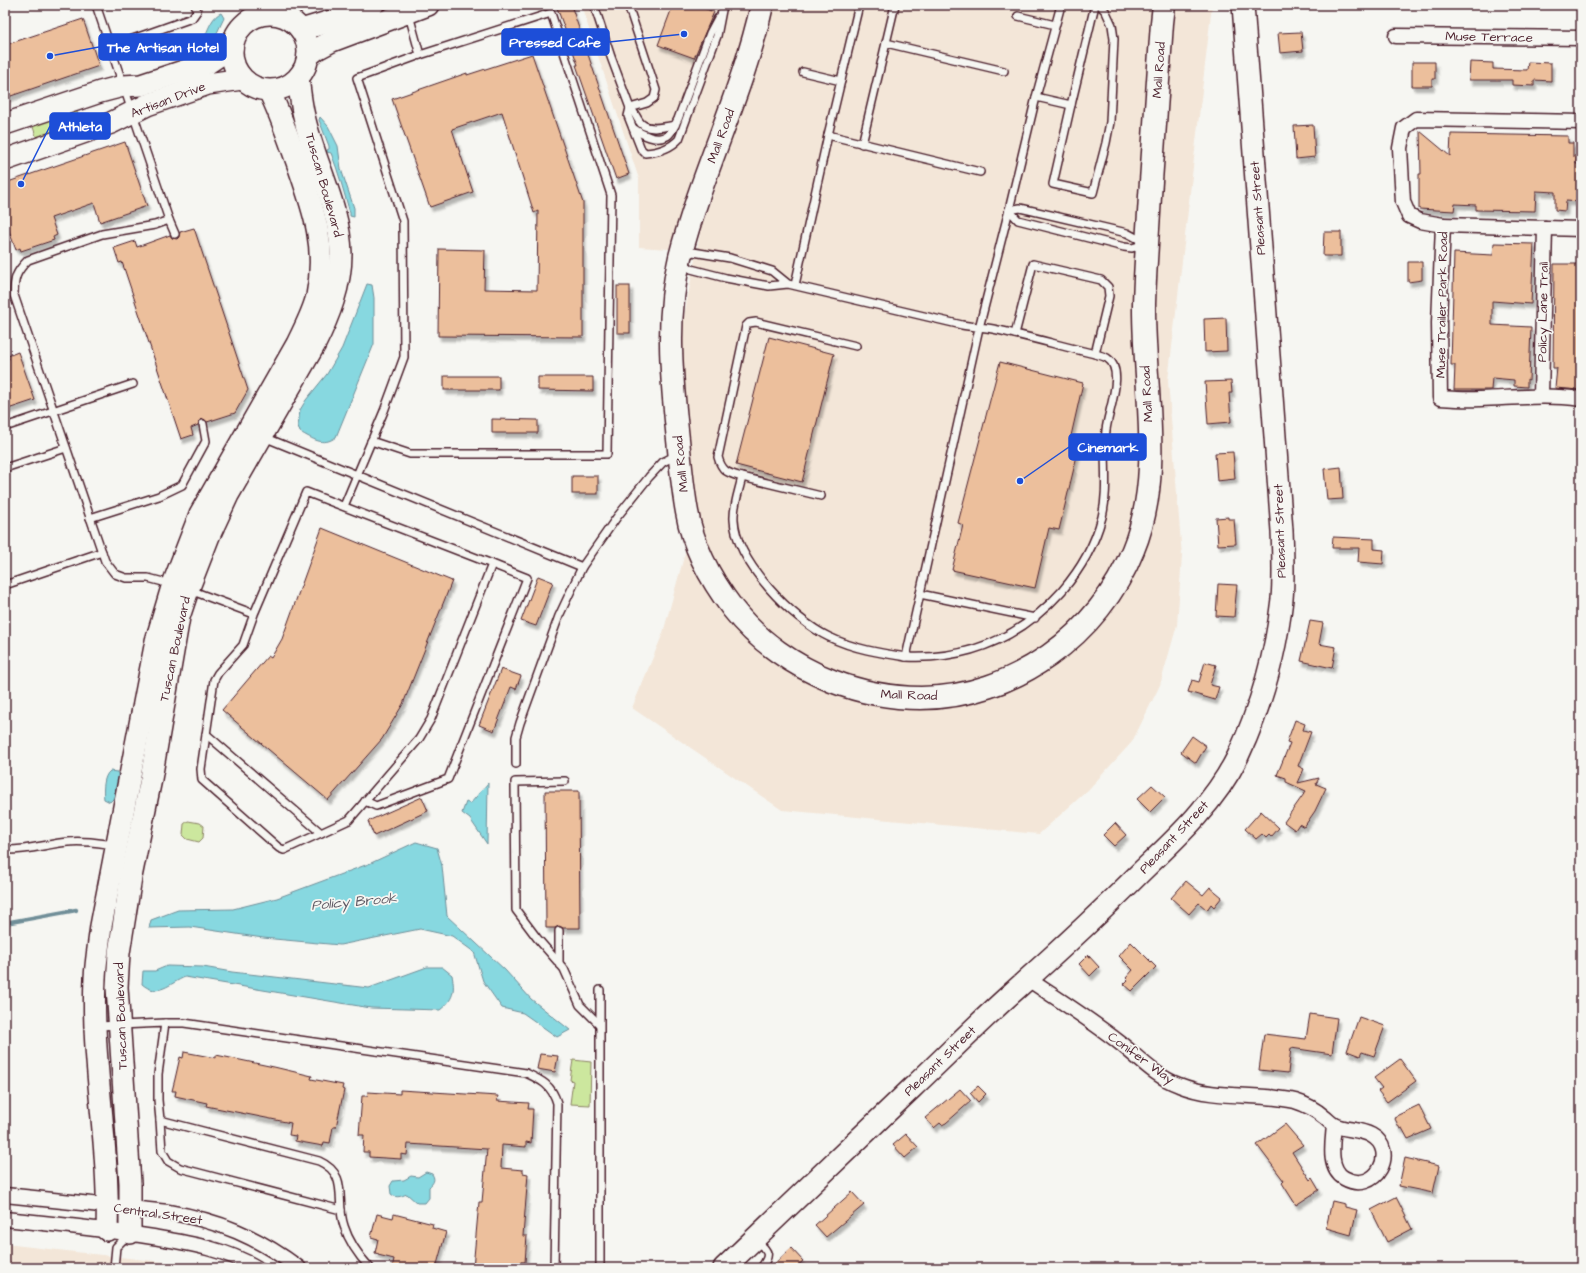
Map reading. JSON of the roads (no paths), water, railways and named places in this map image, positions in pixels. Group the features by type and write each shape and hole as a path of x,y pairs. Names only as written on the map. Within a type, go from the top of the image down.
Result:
{"main road":[{"path":"301,30 344,17 373,5"},
{"path":"308,56 332,41 407,9 428,5"},
{"name":"Mall Road","path":"762,5 748,60 698,198 673,289 670,326 672,374 679,454 687,515 692,535 715,584 738,616 768,644 784,656 819,676 863,691 883,695 921,698 962,693 1002,681 1040,662 1058,649 1091,619 1103,604 1125,570 1139,535 1146,513 1150,471 1144,317 1147,244 1164,5"},
{"name":"Pleasant Street","path":"724,1268 1013,992 1107,906 1178,836 1201,811 1237,756 1262,695 1278,630 1282,597 1282,531 1243,5"},
{"path":"266,9 292,21 301,30 308,47 308,56 305,68 298,79 289,86 280,90 269,91 256,88 242,79 236,72 232,60 232,47 242,14 254,17 266,9"},
{"name":"Artisan Drive","path":"5,124 115,88 141,85 208,63 232,47"},
{"name":"Artisan Drive","path":"5,160 124,116 147,105 208,84 242,79"},
{"name":"Tuscan Boulevard","path":"255,432 315,344 326,322 335,294 339,274 341,256 338,227 304,116 298,79"},
{"name":"Tuscan Boulevard","path":"118,1237 108,1206 108,1180 96,1026 96,958 101,926 151,779 179,618 181,587 209,536 255,432 308,320 317,298 320,279 319,236 315,214 281,115 269,91"},
{"name":"Tuscan Boulevard","path":"118,1237 131,1209 117,987 118,953 127,846"}],"street":[{"name":"Muse Terrace","path":"1396,36 1581,38"},
{"path":"1443,225 1420,221 1409,216 1403,202 1400,148 1404,128 1416,119 1581,122"},
{"name":"Muse Trailer Park Road","path":"1541,396 1479,400 1440,398 1439,323 1443,225 1581,229"},
{"name":"Policy Lane Trail","path":"1541,396 1544,228"},
{"path":"1541,396 1561,396 1581,399"},
{"name":"Conifer Way","path":"1028,979 1119,1042 1162,1077 1179,1085 1203,1092 1296,1101 1313,1109 1334,1125 1364,1131 1374,1136 1381,1144 1384,1153 1383,1163 1379,1173 1372,1179 1361,1182 1349,1181 1340,1175 1334,1165 1332,1152 1334,1125"},
{"name":"Central Street","path":"5,1195 189,1216 234,1230 272,1249 299,1268"},
{"name":"Central Street","path":"5,1219 118,1237 188,1243 216,1250 248,1262 257,1268"}],"lane":[{"path":"96,5 110,47 115,88 124,116 168,220 176,234"},
{"path":"110,47 192,18 197,11 195,5"},
{"path":"594,5 610,57 630,108 636,114 639,122 644,126 662,128 675,125"},
{"path":"628,5 656,90 654,98 630,108"},
{"path":"630,108 628,116 640,149 645,153 666,148 674,144 679,138 717,36 723,5"},
{"path":"792,284 842,81 859,5"},
{"path":"862,144 895,5"},
{"path":"906,657 979,328 1010,210 1036,97 1061,5"},
{"path":"1095,5 1053,184 1093,193 1110,122 1114,39 1112,26 1106,12 1100,5"},
{"path":"407,9 411,28 420,56"},
{"path":"344,506 357,474 371,441 384,411 404,356 403,221 358,78 551,13 611,195 607,454 410,454 371,441"},
{"path":"633,128 647,137 668,136 678,119 710,33 720,15"},
{"path":"1018,16 1055,25"},
{"path":"886,43 1004,71"},
{"path":"803,72 842,81"},
{"path":"1036,97 1071,105"},
{"path":"828,135 980,172"},
{"path":"1010,210 1020,208 1127,233 1147,244"},
{"path":"1010,210 1018,220 1124,247 1132,248 1147,244"},
{"path":"168,220 155,225 102,234 28,260 19,269 14,282 14,295 105,561 115,574 126,578 148,578 181,587 254,614"},
{"path":"742,478 734,519 736,532 742,548 763,582 776,596 808,624 828,637 868,651 906,657 928,657 978,649 1003,638 1035,618 1070,582 1083,562 1094,539 1101,518 1106,495 1106,430 1116,386 1114,366 1107,358 1015,334 957,324 792,284 769,286 726,278 690,269 680,259 693,252 730,258 772,271 792,284"},
{"path":"1015,334 1033,264 1101,280 1108,287 1109,296 1095,354"},
{"path":"821,496 742,478 722,469 718,457 746,326 749,323 756,322 856,346"},
{"path":"5,427 133,384"},
{"path":"90,518 159,496 182,485 206,441 203,424"},
{"path":"255,432 293,450 357,474 582,567"},
{"path":"5,468 66,448"},
{"path":"516,764 516,738 520,723 559,616 582,567 617,517 649,477 663,462 679,454"},
{"path":"365,801 376,806 448,779 527,578 492,564 344,506 306,492 254,614 243,645 218,673 214,680 201,769 202,780 279,848 284,850 349,820 365,801 419,738 431,719 492,564"},
{"path":"5,585 102,552"},
{"path":"920,594 1035,618"},
{"path":"206,734 321,833"},
{"path":"565,781 515,782 516,910 564,969 580,1005 599,1024"},
{"path":"5,850 15,850 69,841 87,841 127,846"},
{"path":"559,964 560,932"},
{"path":"600,990 600,1268"},
{"path":"165,1022 158,1074 158,1100 162,1151 168,1161 180,1168 341,1210"},
{"path":"96,1026 165,1022 184,1023 526,1073 537,1078 547,1085 554,1094 557,1103 554,1268"},
{"path":"160,1120 319,1162 328,1166 339,1180 341,1210 344,1225 350,1241 370,1268"},
{"path":"114,1268 118,1237"},
{"path":"754,1239 768,1254 768,1257 761,1268"}],"water":[{"path":"221,13 224,18 215,37 209,38 206,34 210,25 218,14"},
{"path":"320,117 328,126 338,146 341,169 354,208 354,217 350,216 331,153 327,152 329,146 319,120"},
{"path":"367,284 372,285 374,298 374,344 336,437 327,441 318,441 300,432 298,426 300,410 306,400 327,374 342,348"},
{"path":"110,771 117,772 119,776 114,798 110,802 104,799 104,784 106,776"},
{"path":"488,783 487,844 470,819 462,813 466,802 470,804"},
{"path":"416,842 437,848 442,866 447,916 505,970 531,999 570,1030 557,1037 523,1013 502,1008 483,981 474,952 452,936 420,929 340,945 263,938 190,927 149,928 151,920 178,910 233,909 277,898 371,863"},
{"path":"167,966 203,967 232,972 369,988 427,967 442,967 452,975 453,990 451,998 440,1010 371,1008 185,977 159,990 153,990 142,984 143,971 155,971"},
{"path":"426,1172 432,1174 434,1180 429,1187 429,1198 425,1203 417,1203 407,1194 397,1197 391,1194 390,1186 393,1181 404,1180 411,1176 418,1177"}],"waterway":[{"name":"Policy Brook","path":"5,923 76,910"}],"place":[{"name":"Pressed Cafe","path":"684,34"},
{"name":"The Artisan Hotel","path":"50,56"},
{"name":"Athleta","path":"21,184"},
{"name":"Cinemark","path":"1020,481"}]}
